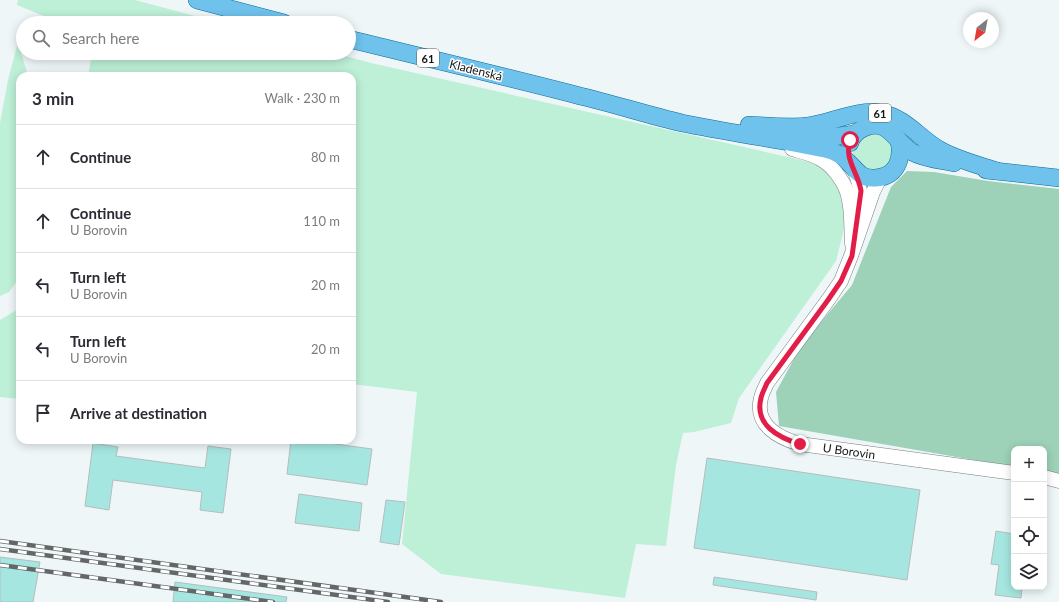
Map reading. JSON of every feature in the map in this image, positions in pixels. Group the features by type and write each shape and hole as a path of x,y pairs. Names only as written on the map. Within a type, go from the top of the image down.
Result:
{"main road":[{"path":"197,0 258,16"},
{"name":"Kladenská","path":"356,41 580,96"},
{"name":"61","path":"580,96 819,137 838,137 855,134 861,129 875,125 889,130 899,142 911,151 925,157 998,171"},
{"name":"61","path":"580,96 682,122 826,149 837,153 866,177 880,178 886,176 896,167 932,165 1059,178"},
{"name":"61","path":"749,125 784,127 812,126 864,112 881,113 903,122 923,139 942,151 998,171"},
{"path":"852,166 848,156 848,148 850,140 855,134"},
{"path":"896,167 900,159 901,150 899,142"}],"street":[{"path":"730,132 806,152 823,160 836,173 844,185 849,198 852,252"},
{"path":"852,166 861,191 852,252"},
{"path":"852,252 873,192 880,178"},
{"name":"U Borovin","path":"852,252 841,281 767,383 760,399 760,410 763,420 770,430 784,439 800,444 1011,473"},
{"path":"1047,478 1059,481"}],"green space":[{"path":"18,0 135,0 195,16 44,16 17,5"},
{"path":"16,50 16,60 23,60 27,72 16,72 16,282 9,292 0,296 0,123 8,80"},
{"path":"356,59 819,164 834,179 846,204 846,221 836,261 739,398 731,423 694,432 683,433 676,465 666,546 636,544 625,598 441,574 402,544 417,392 356,384 356,72 89,72 91,60"},
{"path":"878,131 893,145 891,158 884,167 868,171 853,156 853,146 855,141"},
{"path":"907,171 934,172 988,181 1059,189 1059,475 1047,473 1047,446 1011,446 1011,466 779,426 776,392 801,346 852,285 891,187"},
{"path":"16,310 16,399 0,397 0,320"}],"building":[{"path":"93,444 118,447 116,456 205,468 208,446 231,449 223,513 200,510 202,492 113,480 109,510 85,506"},
{"path":"291,444 335,444 372,449 367,485 287,474"},
{"path":"707,458 920,490 907,580 694,548"},
{"path":"299,494 362,503 359,531 295,523"},
{"path":"386,500 405,502 399,545 380,542"},
{"path":"996,531 1011,534 1011,590 1022,590 1021,598 995,595 999,565 991,564"},
{"path":"0,557 40,562 33,602 0,602"},
{"path":"714,577 817,592 816,600 713,585"},
{"path":"175,582 287,597 286,602 173,602"}],"railway":[{"path":"0,541 441,602"},
{"path":"0,549 388,602"},
{"path":"0,565 273,602"}],"route":[{"path":"800,444 784,439 770,430 763,420 760,410 760,399 767,383 841,281 852,256 861,191 859,182 848,156 850,140"}]}
